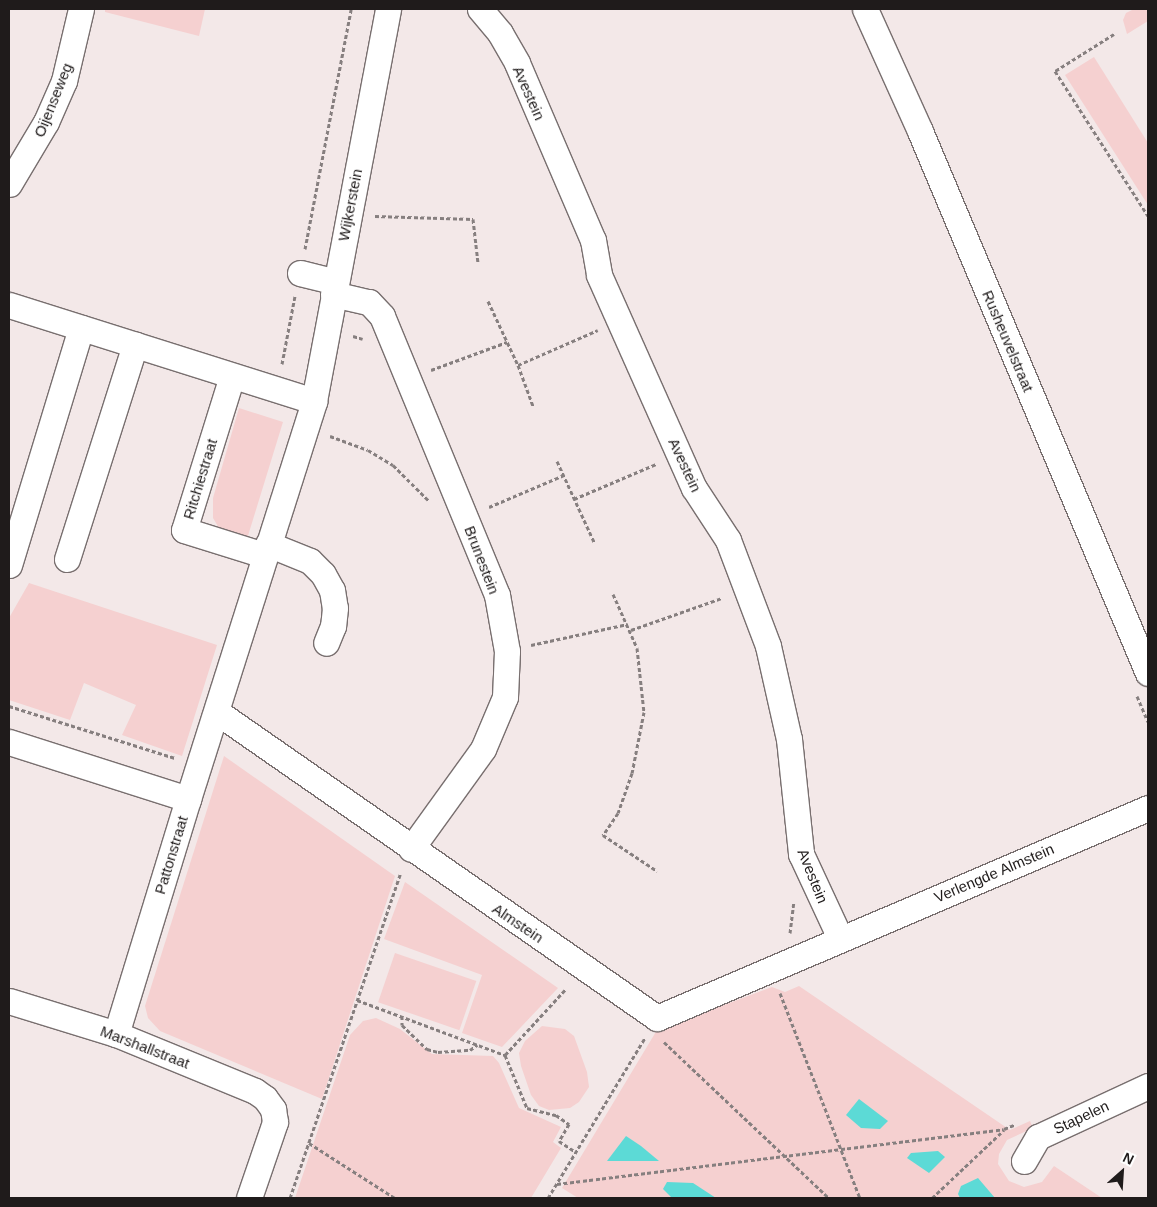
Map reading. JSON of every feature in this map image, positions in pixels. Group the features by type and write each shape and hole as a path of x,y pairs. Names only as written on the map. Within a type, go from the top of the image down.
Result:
{"street":[{"name":"Oijenseweg","path":"9,184 46,122 64,82 81,9"},
{"name":"Wijkerstein","path":"314,401 388,9"},
{"name":"Avestein","path":"480,9 500,33 516,63 594,240 599,275 694,488 728,540 768,646 789,739 801,854 840,938"},
{"name":"Rusheuvelstraat","path":"865,9 920,131 1148,673"},
{"name":"Brunestein","path":"300,273 369,302 382,316 497,595 506,651 505,697 483,749 412,849"},
{"path":"9,305 314,401 188,799"},
{"path":"9,565 82,328"},
{"path":"67,559 135,345"},
{"name":"Ritchiestraat","path":"232,376 184,530 266,550"},
{"path":"266,550 310,560 323,574 332,590 335,608 333,626 326,643"},
{"name":"Almstein","path":"217,712 412,849 659,1029"},
{"name":"Pattonstraat","path":"9,742 188,799 116,1034"},
{"name":"Verlengde Almstein","path":"840,938 1148,808"},
{"path":"659,1029 778,966 840,938"},
{"name":"Marshallstraat","path":"9,1001 116,1034 254,1091 273,1109 272,1134 249,1198"},
{"name":"Stapelen","path":"1024,1161 1038,1137 1148,1086"}],"path":[{"path":"277,390 351,9"},
{"path":"1114,34 1055,71 1148,216"},
{"path":"375,216 473,219 478,263"},
{"path":"488,301 518,365 533,406"},
{"path":"518,365 620,320"},
{"path":"352,336 366,342"},
{"path":"408,379 507,342"},
{"path":"329,435 368,450 393,465 432,501 429,490"},
{"path":"574,499 679,454"},
{"path":"557,460 594,542"},
{"path":"465,518 564,475"},
{"path":"631,630 747,590"},
{"path":"613,594 631,630 642,667 644,712 638,755 624,799 603,835 657,871"},
{"path":"506,651 628,624"},
{"path":"9,706 200,765"},
{"path":"290,1198 400,874"},
{"path":"796,893 778,966 840,1149 860,1198"},
{"path":"505,1055 566,989"},
{"path":"357,1000 505,1055 527,1108 556,1115 569,1124 559,1141 576,1152"},
{"path":"402,1016 402,1025 427,1049 438,1052 470,1050 477,1044"},
{"path":"548,1198 576,1152 659,1029 829,1198"},
{"path":"557,1184 1004,1129 932,1198"},
{"path":"309,1143 395,1198"}],"shaded area":[{"path":"105,9 205,9 199,36 105,12"},
{"path":"1134,9 1148,9 1148,21 1127,34 1123,20 1126,13"},
{"path":"1094,57 1148,143 1148,205 1065,75"},
{"path":"239,408 283,422 247,539 219,528 213,518 213,498"},
{"path":"29,583 217,645 182,756 122,735 136,705 84,683 70,720 9,700 9,618"},
{"path":"224,756 395,876 322,1099 160,1031 148,1018 145,1006"},
{"path":"405,882 558,988 502,1047 462,1033 482,975 384,939"},
{"path":"395,953 476,981 459,1030 378,1002"},
{"path":"799,986 1010,1130 1030,1121 1033,1128 1007,1140 999,1154 998,1164 1009,1181 1024,1187 1042,1182 1054,1166 1102,1198 578,1198 562,1188 657,1030 772,987 785,992"},
{"path":"376,1018 400,1029 432,1054 493,1056 499,1063 519,1108 561,1127 553,1142 561,1148 531,1198 295,1198 350,1035 363,1021"},
{"path":"542,1026 565,1029 574,1036 587,1072 589,1087 579,1102 570,1108 549,1110 539,1106 531,1095 521,1066 519,1053 525,1041"}],"water":[{"path":"859,1099 888,1121 880,1129 861,1128 846,1115"},
{"path":"626,1136 641,1146 659,1161 607,1161"},
{"path":"938,1151 945,1157 929,1173 907,1158 911,1153"},
{"path":"978,1178 995,1198 960,1198 958,1194 961,1186"},
{"path":"667,1182 693,1183 716,1198 672,1198 663,1189"}]}
